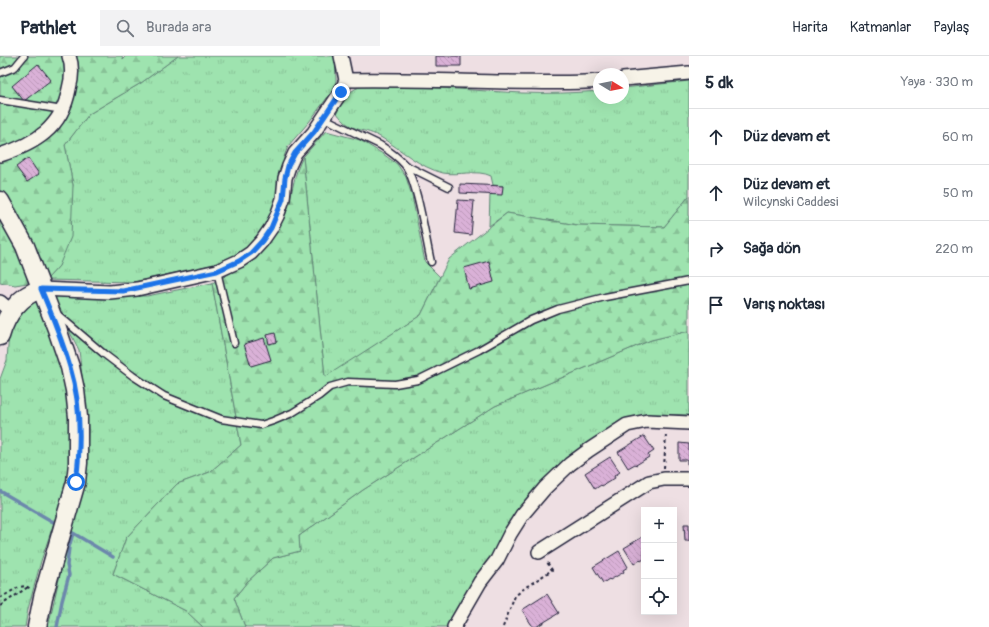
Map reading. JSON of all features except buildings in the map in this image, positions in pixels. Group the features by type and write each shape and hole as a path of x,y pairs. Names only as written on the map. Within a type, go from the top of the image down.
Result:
{"main road":[{"path":"0,201 25,246 48,306 70,367 75,390 78,417 78,463 72,494 50,572 38,627"},
{"path":"0,336 6,307 32,292 41,289"}],"street":[{"path":"0,155 29,144 43,135 54,125 63,110 68,96 72,65 69,56"},
{"path":"41,289 123,291 217,271 239,261 251,253 271,228 283,199 288,166 295,153 314,132 341,92 346,80 341,56"},
{"path":"629,78 689,73"},
{"path":"346,80 387,79 518,82 593,81"},
{"path":"454,627 480,582 497,560 510,534 531,504 545,488 576,459 627,426 647,421 689,423"},
{"path":"539,552 648,482 664,479 689,479"}],"lane":[{"path":"0,73 14,67 24,56"},
{"path":"0,100 63,110"},
{"path":"324,118 380,145 405,164 449,187"},
{"path":"405,164 412,181 431,262"},
{"path":"217,271 234,343"},
{"path":"48,306 104,354 133,376 164,396 221,419 261,425 273,422 292,413 319,396 330,387 348,382 395,384 418,380 478,350 530,320 558,309 604,297 689,281"}],"path":[{"path":"664,479 666,421"},
{"path":"503,627 515,596 552,570 539,552"},
{"path":"0,606 50,572"},
{"path":"0,598 19,587 26,586 31,589 32,594"}],"green space":[{"path":"0,56 122,56 123,59 126,56 178,56 141,83 89,114 65,145 73,185 71,237 59,266 46,280 15,285 0,282"},
{"path":"178,56 335,56 336,81 333,90 309,122 288,146 284,157 276,208 266,229 251,245 238,255 216,264 133,282 46,280 59,266 73,185 65,145 89,114 141,83"},
{"path":"689,81 689,196 664,227 577,225 507,213 489,226 490,194 503,186 493,185 491,176 480,173 449,174 426,167 382,138 348,124 337,113 346,96 359,87 369,85 532,93 593,91 593,104 629,104 629,87"},
{"path":"326,131 360,140 397,164 406,177 412,196 425,262 440,277 421,315 325,378 303,157"},
{"path":"303,157 325,377 421,315 449,259 507,213 577,225 664,227 689,196 689,331 651,340 495,406 363,490 299,536 300,551 273,558 247,582 234,598 245,627 203,627 186,611 113,574 126,538 177,484 210,472 241,445 212,283 248,261 268,243 276,232 288,207 296,175"},
{"path":"212,283 241,445 210,472 177,484 126,538 113,574 186,611 203,627 48,627 87,457 88,429 79,350 51,295 147,296"},
{"path":"36,298 63,371 67,392 70,425 70,459 65,490 41,561 28,609 25,627 0,627 0,379 7,360 9,333 18,311"},
{"path":"689,331 689,415 648,414 630,419 536,492 450,627 245,627 234,598 247,582 273,558 300,551 299,536 363,490 495,406 651,340"}],"waterway":[{"path":"0,491 55,523"},
{"path":"57,627 69,575 67,565 69,547 73,533 113,557"}],"route":[{"path":"76,482 79,445 75,390 70,367 58,329 41,289 110,292 123,291 217,271 239,261 251,253 271,228 283,199 288,166 295,153 314,132 341,92"}]}
